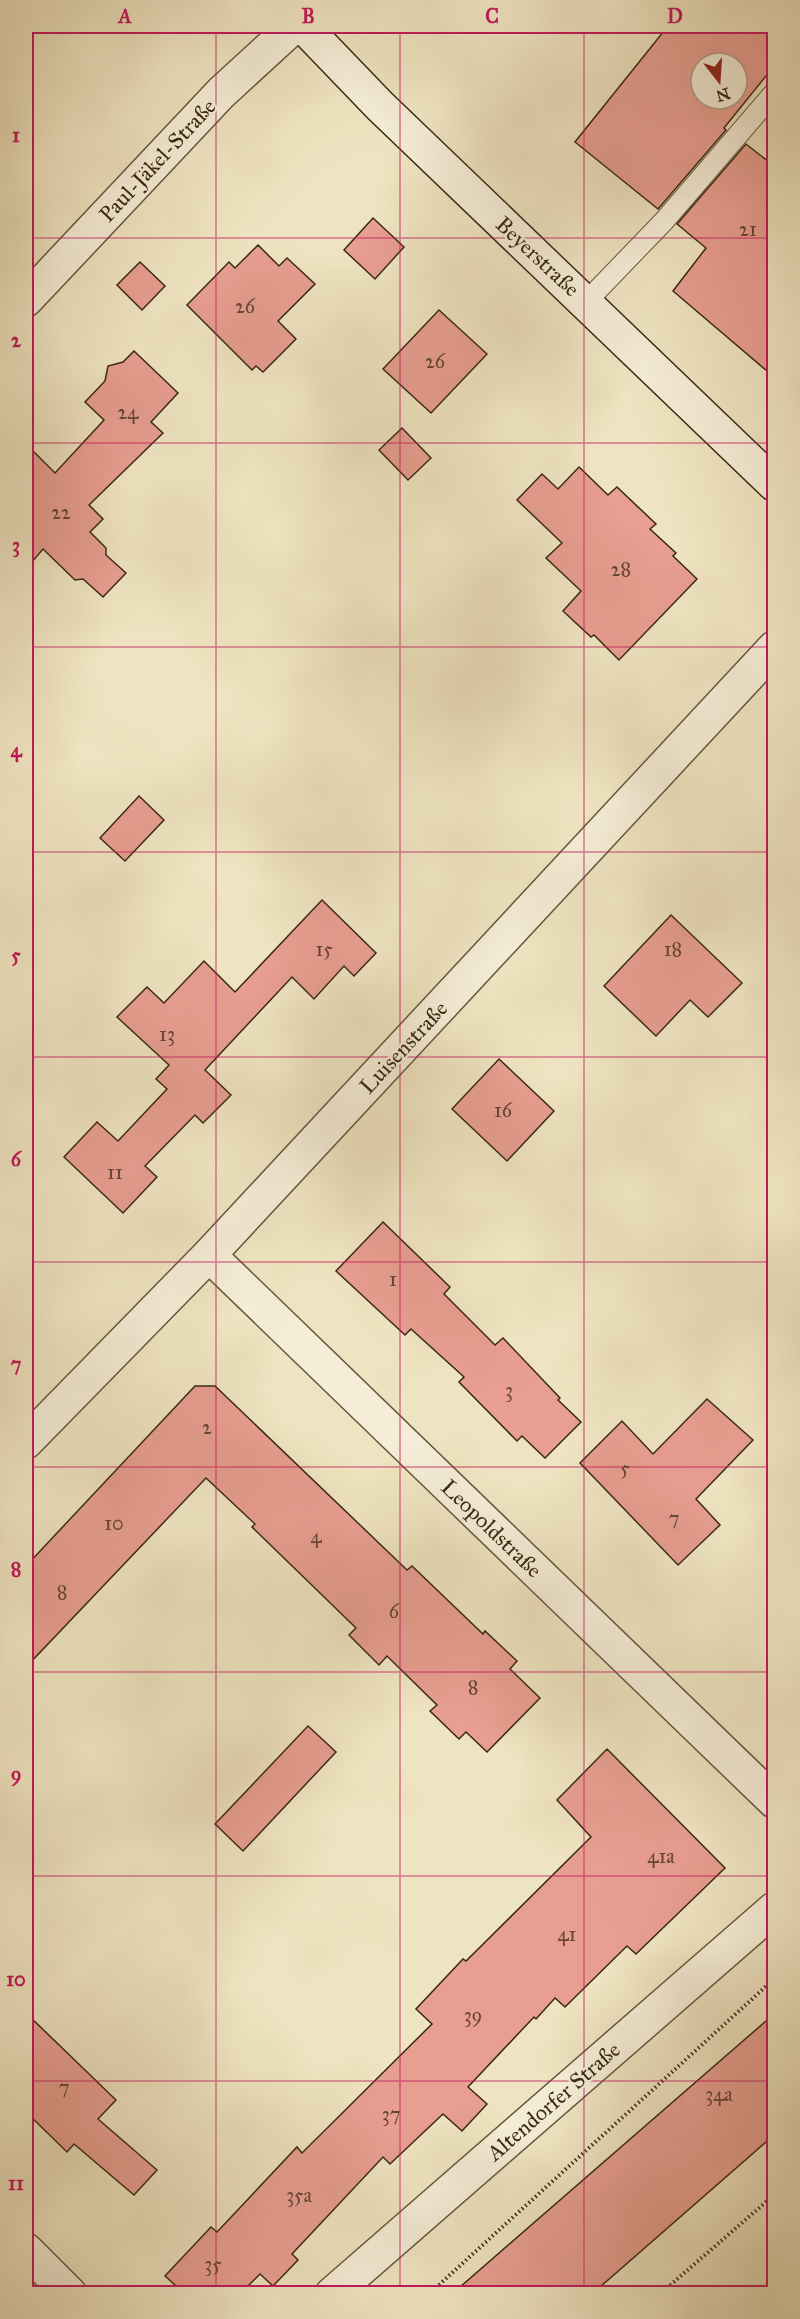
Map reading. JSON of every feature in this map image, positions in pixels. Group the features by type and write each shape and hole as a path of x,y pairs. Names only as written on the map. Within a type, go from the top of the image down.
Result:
{"street":[{"name":"Paul-Jäkel-Straße","path":"26,300 221,93 294,26"},
{"name":"Beyerstraße","path":"303,26 380,106 774,484"},
{"name":"Luisenstraße","path":"26,1442 209,1255 774,648"},
{"name":"Leopoldstraße","path":"209,1255 774,1801"},
{"name":"Altendorfer Straße","path":"332,2294 774,1909"},
{"path":"26,2250 70,2294"}],"lane":[{"path":"586,302 664,221 774,93"}],"path":[{"path":"429,2294 774,1978"},
{"path":"660,2294 774,2194"}],"building":[{"path":"668,26 774,26 774,66 749,97 749,51 689,51 689,111 738,111 724,128 726,130 658,209 575,142"},
{"path":"746,144 774,166 774,377 673,291 706,248 677,224"},
{"path":"373,218 404,247 375,279 344,250"},
{"path":"258,245 279,266 287,258 315,284 278,321 296,339 263,372 256,366 252,370 187,305 229,262 235,268"},
{"path":"140,262 165,286 142,310 117,285"},
{"path":"439,310 487,354 431,413 383,369"},
{"path":"134,351 178,393 151,422 163,433 89,505 103,519 90,532 106,548 106,555 126,573 103,597 83,579 75,580 43,549 26,569 26,444 55,473 104,420 85,402 105,381 108,366 123,362"},
{"path":"402,428 431,458 408,480 379,450"},
{"path":"579,467 608,495 617,487 656,524 650,529 676,553 673,556 697,579 619,660 594,635 591,637 563,611 581,591 546,558 562,543 517,500 542,474 558,489"},
{"path":"139,796 164,820 125,861 100,838"},
{"path":"322,900 376,953 354,976 344,966 314,999 292,977 205,1070 231,1095 203,1123 195,1115 145,1166 157,1177 123,1213 64,1157 97,1122 118,1141 167,1089 156,1079 169,1065 117,1017 147,987 164,1003 204,961 235,992"},
{"path":"671,915 742,983 708,1017 690,1000 656,1036 604,986"},
{"path":"499,1059 554,1111 507,1161 452,1109"},
{"path":"383,1222 450,1287 444,1294 495,1345 503,1338 560,1398 558,1400 581,1422 545,1458 522,1436 517,1441 459,1382 464,1377 411,1329 405,1335 336,1271"},
{"path":"195,1386 215,1386 407,1570 412,1566 483,1634 485,1631 517,1661 510,1669 540,1698 487,1752 466,1732 459,1739 430,1711 437,1705 387,1656 379,1665 349,1635 356,1628 252,1527 255,1524 206,1478 26,1667 26,1566"},
{"path":"707,1399 753,1440 696,1499 720,1525 678,1565 580,1463 622,1421 653,1454"},
{"path":"308,1726 336,1752 243,1851 215,1824"},
{"path":"607,1749 725,1868 636,1954 627,1946 565,2007 555,1998 536,2019 534,2017 468,2087 487,2104 462,2131 443,2114 390,2164 383,2157 292,2254 298,2260 273,2286 260,2274 240,2294 185,2294 165,2276 211,2227 217,2232 297,2147 302,2153 432,2024 416,2009 463,1959 466,1961 591,1837 557,1800"},
{"path":"26,2013 116,2100 98,2119 157,2170 134,2195 74,2144 67,2152 26,2112"},
{"path":"774,2014 774,2135 592,2294 452,2294"}]}
